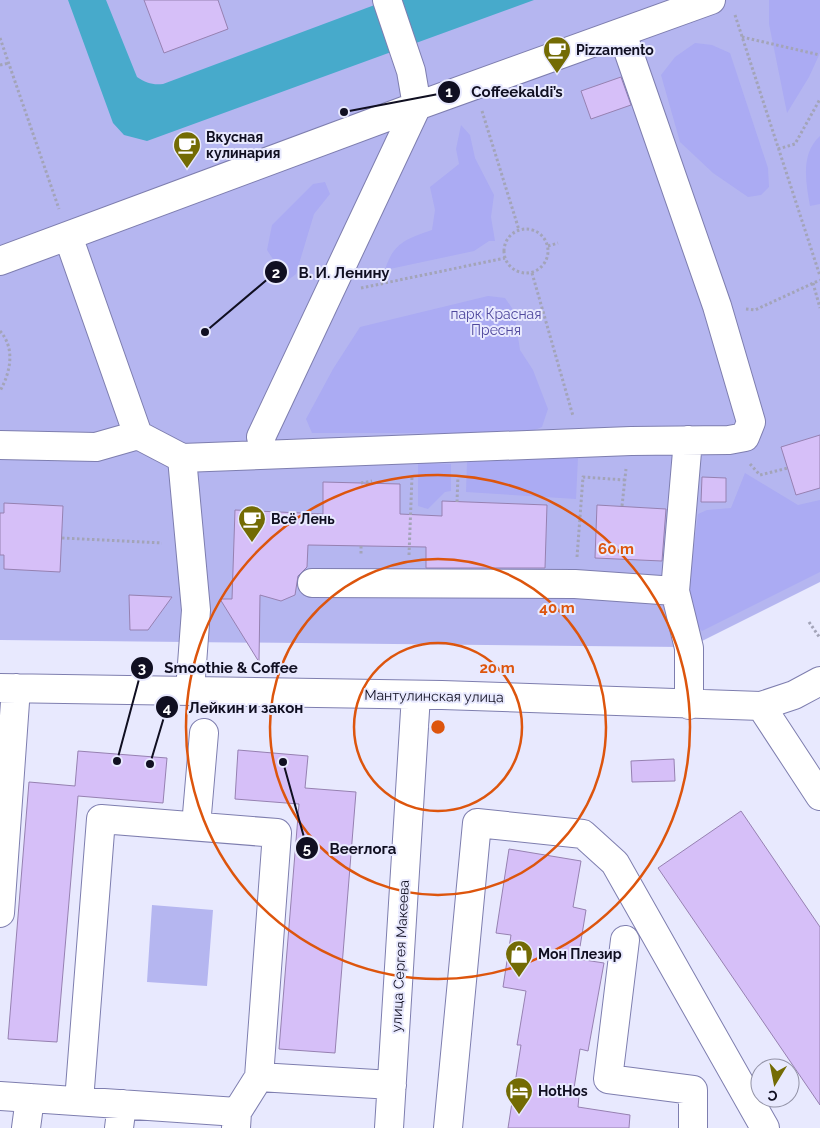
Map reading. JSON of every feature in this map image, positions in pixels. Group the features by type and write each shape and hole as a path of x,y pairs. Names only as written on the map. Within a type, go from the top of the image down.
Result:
{"street":[{"path":"266,446 327,295 417,106 411,71 387,0"},
{"path":"0,261 417,106 622,33 722,5"},
{"path":"68,236 138,435 182,458 266,446 412,450 581,443 730,440 745,437 752,422 717,306 622,33"},
{"path":"0,445 96,447 138,435"},
{"path":"688,440 675,591 690,648 689,705"},
{"path":"182,458 196,610 190,691"},
{"path":"312,583 575,584 675,591"},
{"name":"Мантулинская улица","path":"8,688 416,695 761,706 794,695 820,681"},
{"path":"0,913 8,688"},
{"name":"улица Сергея Макеева","path":"389,1128 416,695"},
{"path":"761,706 820,796"},
{"path":"196,826 204,733"},
{"path":"0,1096 79,1101 120,1116 237,1120 259,1077 277,833 101,819 79,1101"},
{"path":"448,1128 477,823 583,834 615,863 765,1128"},
{"path":"625,940 608,1079 693,1090 693,1128"},
{"path":"259,1077 392,1085"},
{"path":"26,1128 30,1098"}],"path":[{"path":"722,5 742,37 820,278 755,310"},
{"path":"742,37 820,55"},
{"path":"0,38 68,236"},
{"path":"0,65 9,63"},
{"path":"474,87 519,230"},
{"path":"778,149 795,144 820,99"},
{"path":"519,230 537,231 544,237 548,246 545,263 532,273 516,271 505,258 506,242 519,230"},
{"path":"548,246 558,243"},
{"path":"327,295 505,258"},
{"path":"532,273 581,443"},
{"path":"813,283 820,308"},
{"path":"0,332 4,336 10,354 9,373 0,391"},
{"path":"409,582 412,450"},
{"path":"768,474 788,468"},
{"path":"457,502 458,475"},
{"path":"575,584 583,477 625,480"},
{"path":"622,506 623,495"},
{"path":"62,538 190,545"},
{"path":"809,622 820,638"}],"green space":[{"name":"парк Красная Пресня","path":"0,0 820,0 820,582 702,641 682,647 0,640"},
{"path":"769,0 820,0 820,53 809,77 787,113 769,24"},
{"path":"695,43 712,45 730,53 768,168 769,187 761,195 748,197 713,173 680,142 661,75 675,57"},
{"path":"461,125 470,135 475,158 494,195 491,217 495,241 489,241 474,251 385,270 392,254 402,243 432,230 435,210 430,187 459,164 456,149"},
{"path":"820,136 820,204 810,206 806,178 807,160 809,151"},
{"path":"325,182 330,194 314,214 296,274 287,281 267,250 272,225 313,184"},
{"path":"488,296 505,298 514,311 520,350 533,370 548,409 542,427 527,433 312,433 306,419 333,369 360,327"},
{"path":"578,458 576,499 466,492 467,462"},
{"path":"418,463 451,464 451,491 445,492 428,509 418,506"},
{"path":"745,473 798,505 820,500 820,572 702,631 696,626 689,585 698,514 707,510 731,508"},
{"path":"152,905 213,910 207,986 147,982"}],"shaded area":[{"path":"68,0 106,0 137,77 149,83 163,84 388,0 534,0 147,141 124,135 113,123"}],"building":[{"path":"144,0 218,0 228,29 164,53"},
{"path":"621,77 631,105 591,119 581,91"},
{"path":"820,435 820,488 796,495 781,447"},
{"path":"702,477 726,478 726,502 701,502"},
{"path":"323,482 400,484 400,514 442,516 442,501 547,505 545,568 426,568 426,547 308,545 307,567 298,576 295,595 281,601 260,595 259,662 220,599 232,599 235,510 323,514"},
{"path":"4,503 63,506 60,572 4,569 4,555 0,555 0,513 4,513"},
{"path":"597,505 666,509 662,561 595,558"},
{"path":"129,595 172,597 148,630 130,630"},
{"path":"238,750 308,756 305,788 356,792 335,1053 279,1049 299,804 235,799"},
{"path":"78,751 167,758 163,803 78,796 57,1042 8,1039 29,782 75,786"},
{"path":"674,759 675,781 632,782 631,761"},
{"path":"741,811 820,927 820,1105 800,1076 800,1058 788,1058 658,868"},
{"path":"509,849 581,861 573,907 586,910 578,959 604,963 588,1051 580,1049 573,1095 579,1096 578,1107 630,1115 629,1128 508,1128 521,1045 517,1045 526,991 503,987 511,935 496,933"}],"place":[{"name":"Pizzamento","path":"557,74"},
{"name":"Coffeekaldi’s","path":"344,112"},
{"name":"Вкусная кулинария","path":"187,169"},
{"name":"В. И. Ленину","path":"205,332"},
{"name":"Всё Лень","path":"252,543"},
{"name":"Smoothie & Coffee","path":"117,761"},
{"name":"Beerлога","path":"283,762"},
{"name":"Лейкин и закон","path":"150,764"},
{"name":"Мон Плезир","path":"519,978"},
{"name":"HotHos","path":"519,1115"}]}
